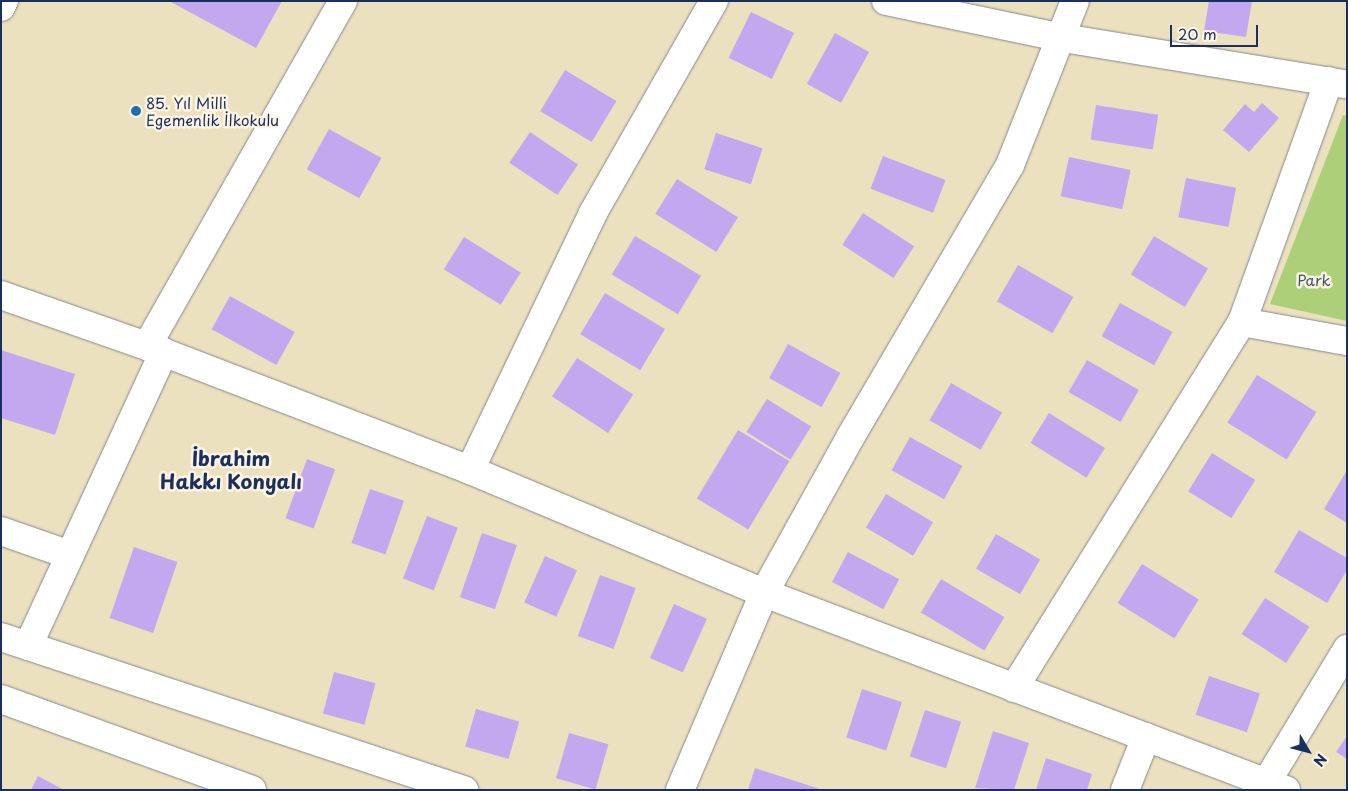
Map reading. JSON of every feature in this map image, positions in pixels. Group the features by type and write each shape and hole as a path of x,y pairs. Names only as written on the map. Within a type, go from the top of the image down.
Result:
{"street":[{"path":"1,7 4,1"},
{"path":"28,646 70,555 156,349 343,1"},
{"path":"470,470 593,213 714,1"},
{"path":"886,1 1063,38 1338,82 1242,322 1014,688"},
{"path":"680,790 764,593 851,436 1010,165 1063,38 1075,1"},
{"path":"1,295 156,349 470,470 764,593 1276,786 1347,649"},
{"path":"1242,322 1347,341"},
{"path":"1,531 70,555"},
{"path":"1,637 464,790"},
{"path":"3,702 252,790"},
{"path":"1125,790 1146,738"}],"green space":[{"name":"Park","path":"1343,115 1347,116 1347,321 1270,304"}],"building":[{"path":"169,1 282,1 256,48"},
{"path":"1209,1 1252,1 1246,37 1204,31"},
{"path":"751,12 794,33 772,79 729,58"},
{"path":"835,33 869,52 841,103 807,84"},
{"path":"565,70 616,101 592,142 540,111"},
{"path":"1262,103 1279,118 1249,152 1223,130 1245,104 1254,112"},
{"path":"1096,105 1158,115 1153,149 1091,140"},
{"path":"329,129 381,158 359,198 307,169"},
{"path":"530,132 578,164 557,195 509,163"},
{"path":"716,133 763,148 751,184 704,169"},
{"path":"883,156 946,180 933,213 870,189"},
{"path":"1069,157 1131,170 1122,209 1061,196"},
{"path":"1186,178 1236,188 1228,227 1178,217"},
{"path":"677,179 738,217 716,252 655,214"},
{"path":"863,213 914,246 893,278 842,245"},
{"path":"635,236 701,276 678,314 612,275"},
{"path":"1154,236 1208,268 1185,307 1131,275"},
{"path":"464,237 521,273 501,305 444,269"},
{"path":"1018,265 1073,297 1052,333 997,301"},
{"path":"605,293 665,329 640,370 580,334"},
{"path":"230,296 295,332 276,365 212,329"},
{"path":"1120,303 1172,332 1154,365 1102,336"},
{"path":"788,344 840,373 822,407 769,378"},
{"path":"1,350 75,374 55,435 1,418"},
{"path":"577,358 633,394 608,433 552,397"},
{"path":"1087,360 1139,390 1120,422 1068,392"},
{"path":"1257,375 1316,412 1287,460 1227,422"},
{"path":"951,383 1002,412 981,450 930,420"},
{"path":"767,399 811,427 790,460 746,432"},
{"path":"1049,413 1105,448 1086,478 1030,443"},
{"path":"738,430 789,461 748,529 697,499"},
{"path":"910,437 962,466 944,499 892,470"},
{"path":"1212,453 1255,480 1231,518 1188,491"},
{"path":"307,459 335,469 314,528 285,518"},
{"path":"1347,470 1347,523 1324,509"},
{"path":"370,489 404,501 385,555 351,543"},
{"path":"886,494 933,522 913,556 866,527"},
{"path":"427,516 458,528 434,590 403,579"},
{"path":"1299,530 1347,558 1347,570 1327,603 1274,572"},
{"path":"482,533 517,545 495,609 460,597"},
{"path":"996,534 1040,560 1020,594 976,569"},
{"path":"134,547 177,562 153,633 110,618"},
{"path":"848,552 899,579 883,609 832,582"},
{"path":"545,556 577,570 556,617 524,603"},
{"path":"1142,564 1199,600 1174,639 1118,603"},
{"path":"600,575 636,588 613,649 578,636"},
{"path":"941,579 1004,617 984,651 921,612"},
{"path":"1265,598 1309,627 1286,663 1242,634"},
{"path":"674,604 707,619 683,673 650,658"},
{"path":"334,672 376,683 364,725 323,714"},
{"path":"1209,676 1260,694 1247,732 1196,715"},
{"path":"862,689 902,702 886,750 846,738"},
{"path":"476,709 519,721 509,759 465,746"},
{"path":"925,710 961,722 946,768 910,757"},
{"path":"993,731 1029,743 1014,790 975,788"},
{"path":"569,733 608,744 595,789 556,778"},
{"path":"1347,736 1347,759 1336,752"},
{"path":"1046,758 1092,774 1087,790 1036,790"},
{"path":"755,768 820,789 820,790 748,790"},
{"path":"38,776 64,790 31,790"}],"place":[{"name":"85. Yıl Milli Egemenlik İlkokulu","path":"136,111"}],"district":[{"name":"İbrahim Hakkı Konyalı","path":"231,470"}]}
